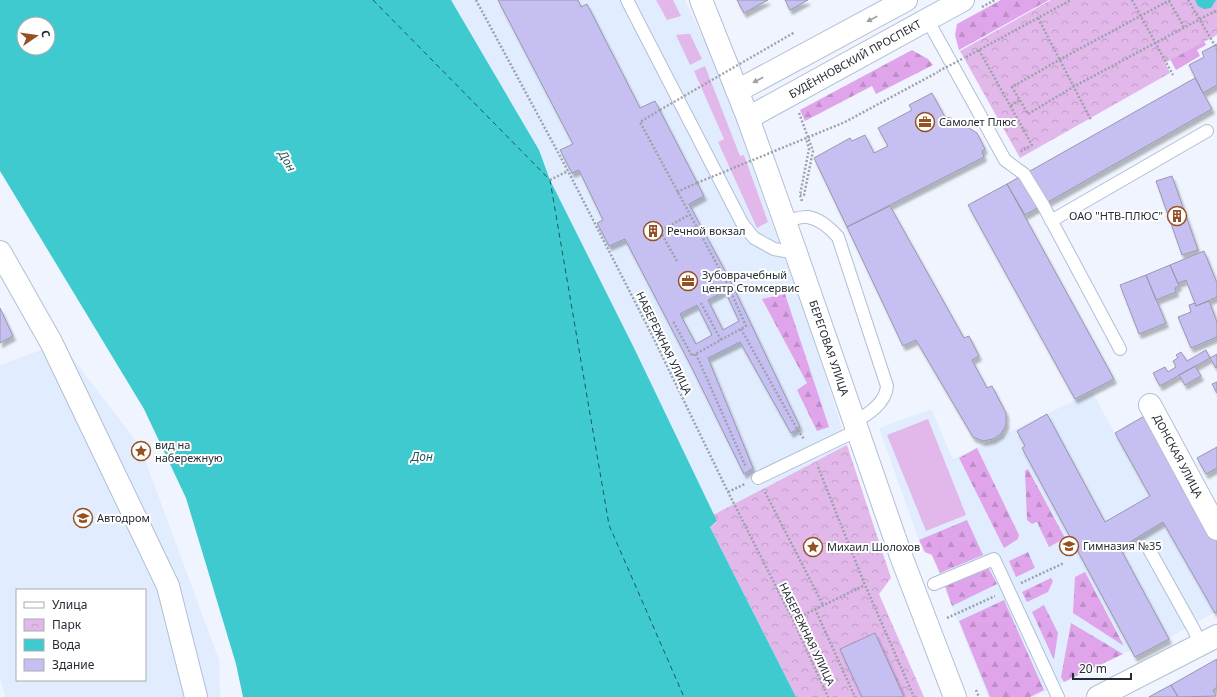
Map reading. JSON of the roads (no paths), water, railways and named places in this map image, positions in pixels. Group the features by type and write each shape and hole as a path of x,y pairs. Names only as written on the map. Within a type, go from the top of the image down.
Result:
{"street":[{"name":"БЕРЕГОВАЯ УЛИЦА","path":"701,0 748,118 901,556 955,697"},
{"path":"737,91 906,0"},
{"name":"БУДЁННОВСКИЙ ПРОСПЕКТ","path":"748,118 927,19 972,4"},
{"path":"0,252 51,342 168,586 196,697"},
{"name":"ДОНСКАЯ УЛИЦА","path":"1150,405 1217,529"},
{"path":"1098,697 1208,640"}],"lane":[{"path":"627,0 742,223 754,238 774,249 796,254"},
{"path":"927,19 1005,160 1024,174 1051,220 1120,349"},
{"path":"1051,220 1207,131"},
{"path":"753,474 812,452 856,426 882,400 887,392 887,386 838,236 819,221 807,216 785,221"},
{"path":"1150,551 1194,630 1208,640"},
{"path":"934,584 994,559 1058,697"}],"water":[{"name":"Дон","path":"0,0 451,0 539,150 550,180 635,350 717,521 710,527 796,697 243,697 236,664 186,498 144,409 0,171"},
{"path":"1195,0 1216,0 1211,8 1204,9 1198,6"}],"place":[{"name":"Самолет Плюс","path":"925,122"},
{"name":"ОАО \"НТВ-ПЛЮС\"","path":"1177,216"},
{"name":"Речной вокзал","path":"653,231"},
{"name":"Зубоврачебный центр Стомсервис","path":"688,281"},
{"name":"вид на набережную","path":"141,451"},
{"name":"Автодром","path":"83,518"},
{"name":"Гимназия №35","path":"1069,546"},
{"name":"Михаил Шолохов","path":"813,547"}]}
